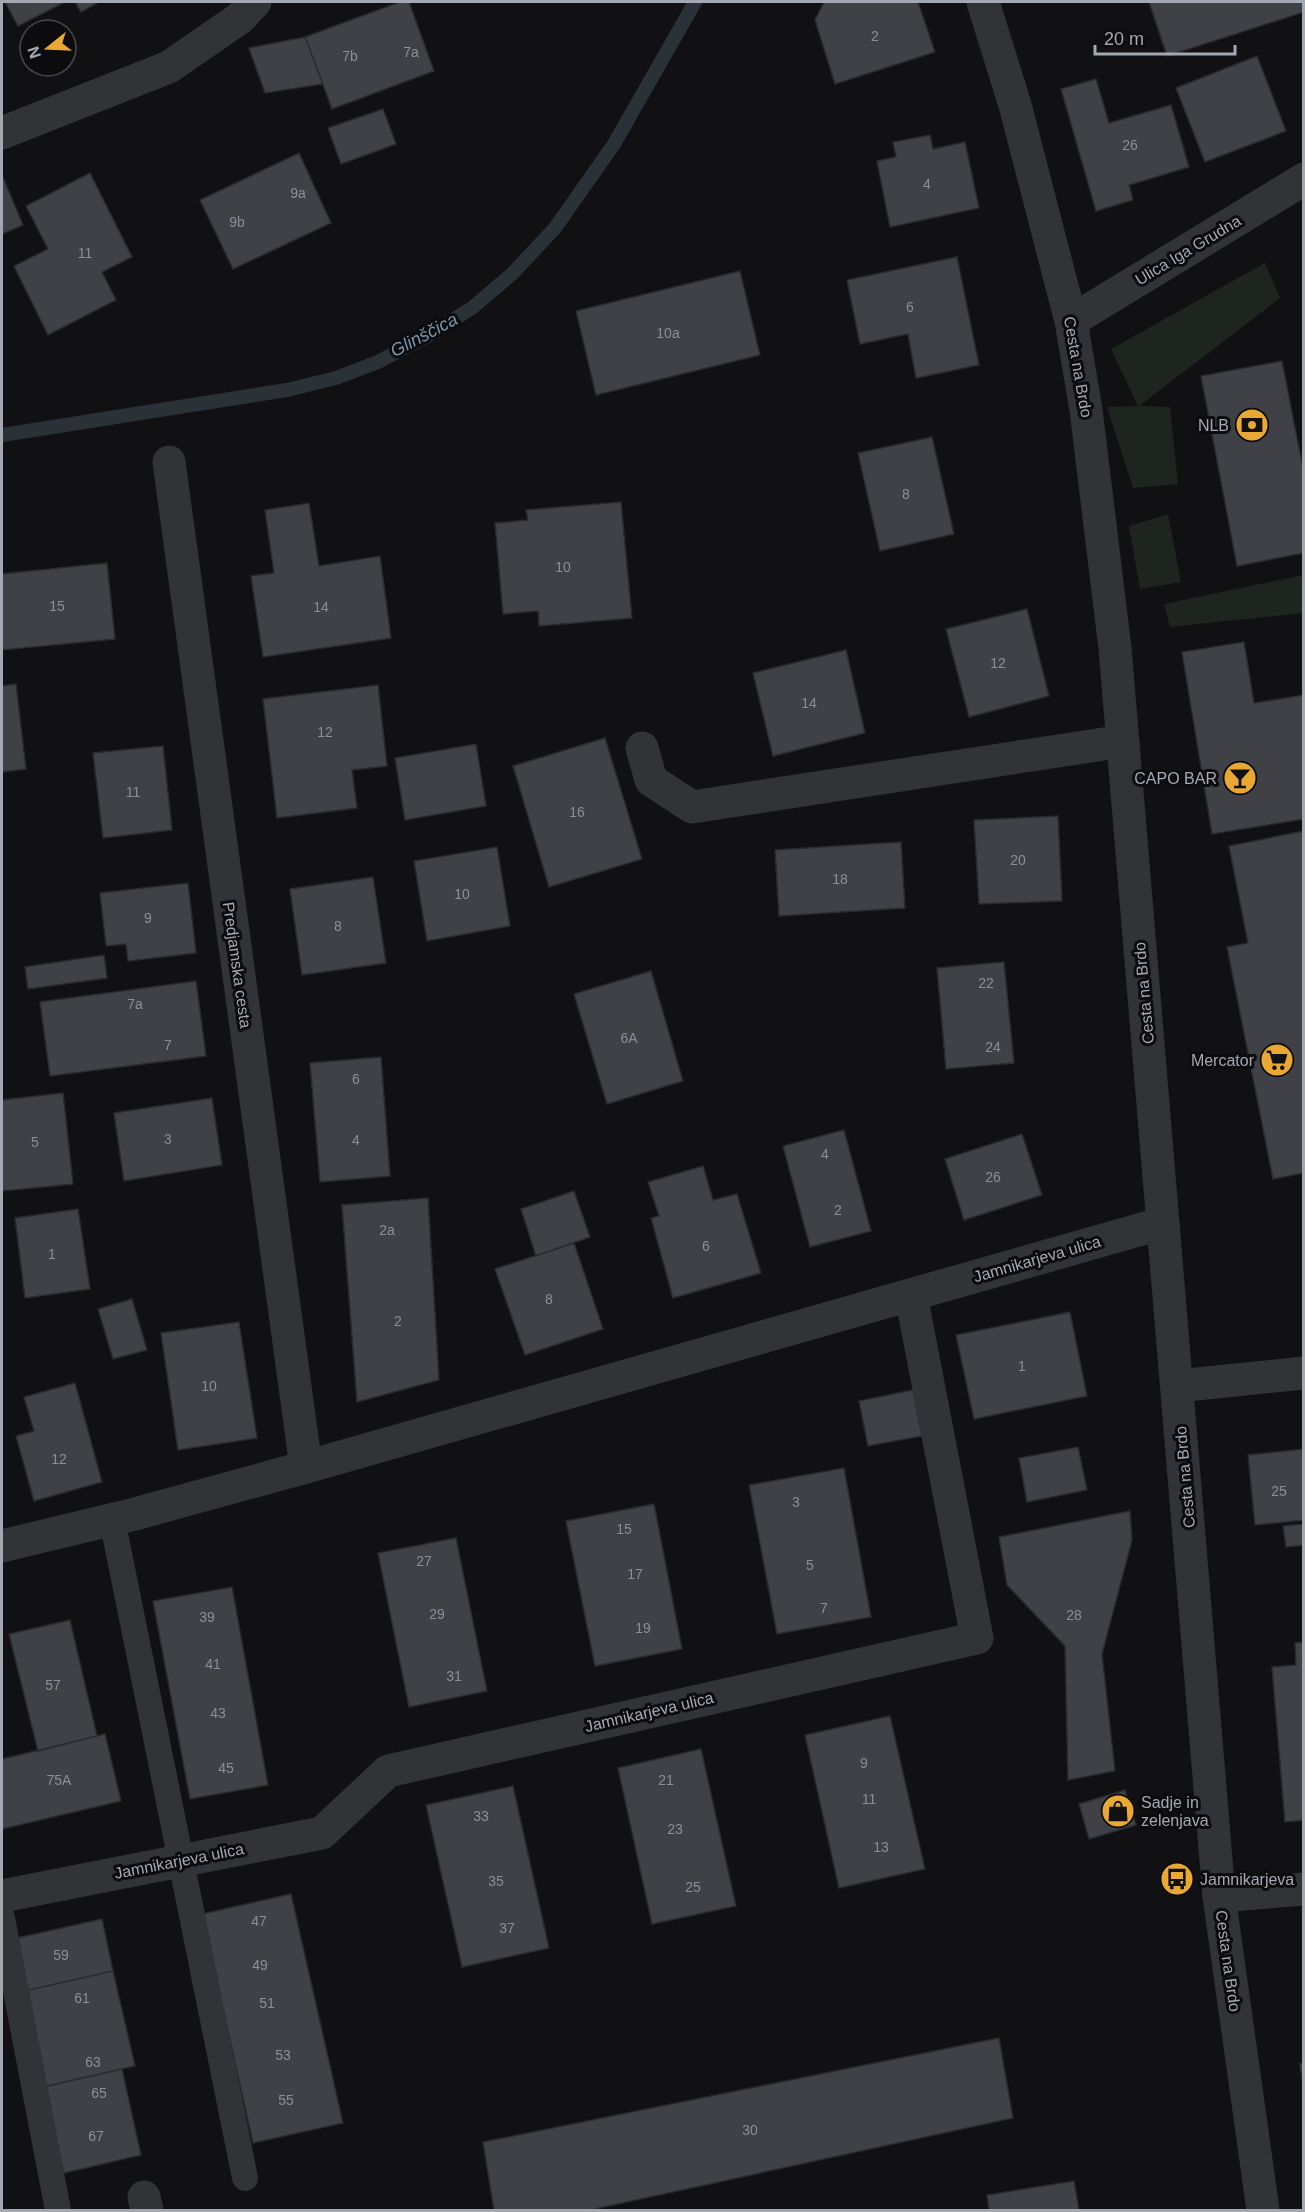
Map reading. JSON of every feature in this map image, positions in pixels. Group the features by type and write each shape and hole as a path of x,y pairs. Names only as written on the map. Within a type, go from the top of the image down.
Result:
{"street":[{"path":"2,133 169,67 240,18 255,2"},
{"name":"Cesta na Brdo","path":"983,2 1015,105 1071,321 1104,550 1123,741 1219,1896 1263,2211"},
{"name":"Ulica Iga Grudna","path":"1071,321 1304,178"},
{"name":"Predjamska cesta","path":"169,462 306,1467"},
{"path":"642,748 651,780 692,807 1123,741"},
{"name":"Jamnikarjeva ulica","path":"2,1546 112,1520 306,1467 1163,1223"},
{"name":"Jamnikarjeva ulica","path":"2,1896 322,1833 388,1771 977,1638 911,1295"},
{"path":"1177,1386 1304,1373"},
{"path":"1219,1896 1304,1888"}],"lane":[{"path":"112,1520 245,2178"},
{"path":"2,1918 58,2211"}],"shaded area":[{"path":"1265,263 1280,298 1139,406 1170,407 1178,484 1133,488 1107,407 1138,406 1111,349"},
{"path":"1168,514 1181,582 1140,589 1129,526"},
{"path":"1303,575 1303,613 1170,627 1164,604"}],"building":[{"path":"5,2 65,2 34,18 18,18 18,26"},
{"path":"75,2 99,2 81,12"},
{"path":"400,2 409,2 434,71 332,109 305,37"},
{"path":"824,2 918,2 935,52 835,84 815,20"},
{"path":"1149,2 1304,2 1304,12 1167,56"},
{"path":"305,37 323,84 265,93 249,48"},
{"path":"1257,56 1286,131 1205,162 1176,88"},
{"path":"1096,79 1109,123 1171,105 1189,167 1129,185 1133,200 1096,211 1061,89"},
{"path":"383,109 396,144 341,164 328,128"},
{"path":"930,135 933,149 965,142 979,208 890,227 877,161 896,157 893,142"},
{"path":"299,153 331,223 233,269 200,200"},
{"path":"90,173 132,257 102,272 116,300 48,335 14,266 48,249 26,206"},
{"path":"2,175 23,225 2,234"},
{"path":"957,257 979,365 916,378 908,334 860,344 847,280"},
{"path":"740,271 760,355 596,395 576,311"},
{"name":"NLB","path":"1282,361 1304,474 1304,553 1237,566 1201,376"},
{"path":"932,437 954,534 880,551 858,453"},
{"path":"621,502 632,618 539,626 538,611 503,614 495,523 528,520 526,510"},
{"path":"309,503 319,566 380,556 391,638 263,657 251,576 274,573 265,510"},
{"path":"107,563 115,639 2,650 2,574"},
{"path":"1027,609 1049,696 969,717 946,629"},
{"path":"1244,642 1254,703 1304,695 1304,819 1212,834 1182,652"},
{"path":"846,650 865,733 773,756 753,673"},
{"path":"16,684 26,769 2,772 2,686"},
{"path":"378,685 387,766 352,770 357,808 277,818 263,699"},
{"path":"605,738 642,859 549,887 513,766"},
{"path":"476,744 486,806 405,820 395,758"},
{"path":"163,746 172,830 103,838 93,753"},
{"path":"1058,816 1062,901 979,904 974,820"},
{"name":"Mercator","path":"1304,831 1304,1173 1273,1179 1227,947 1248,943 1229,846"},
{"path":"901,842 905,908 779,916 775,850"},
{"path":"497,847 510,926 427,941 414,861"},
{"path":"373,877 386,963 302,975 290,889"},
{"path":"188,883 196,953 128,961 126,944 106,946 100,893"},
{"path":"104,955 107,978 28,989 25,967"},
{"path":"1004,962 1014,1063 946,1069 937,968"},
{"path":"651,971 683,1081 607,1104 574,994"},
{"path":"196,981 206,1056 50,1076 40,1002"},
{"path":"381,1057 390,1176 320,1182 310,1063"},
{"path":"63,1093 73,1184 2,1191 2,1100"},
{"path":"212,1098 222,1165 124,1181 114,1113"},
{"path":"844,1130 871,1231 810,1247 783,1146"},
{"path":"1022,1134 1042,1195 964,1220 945,1159"},
{"path":"703,1166 713,1200 737,1194 761,1273 673,1298 651,1218 659,1216 648,1182"},
{"path":"574,1191 590,1237 536,1256 521,1209"},
{"path":"428,1198 439,1380 357,1402 342,1205"},
{"path":"78,1209 90,1289 25,1298 15,1218"},
{"path":"574,1243 603,1329 525,1355 495,1269"},
{"path":"132,1299 147,1350 113,1359 98,1309"},
{"path":"1070,1312 1087,1396 974,1419 956,1335"},
{"path":"239,1322 257,1438 178,1450 161,1333"},
{"path":"75,1383 102,1482 34,1501 16,1436 34,1431 24,1397"},
{"path":"913,1390 922,1436 868,1446 859,1401"},
{"path":"1078,1447 1087,1490 1027,1502 1019,1458"},
{"path":"1304,1449 1304,1520 1255,1525 1248,1455"},
{"path":"844,1468 871,1617 777,1634 749,1485"},
{"path":"654,1504 682,1649 595,1666 566,1521"},
{"path":"1130,1511 1132,1540 1102,1654 1115,1771 1068,1780 1065,1646 1007,1585 999,1537"},
{"path":"1304,1524 1304,1545 1286,1547 1283,1526"},
{"path":"456,1538 487,1691 409,1707 378,1553"},
{"path":"232,1587 268,1785 190,1799 153,1601"},
{"path":"70,1620 97,1736 38,1751 9,1634"},
{"path":"1304,1642 1304,1820 1285,1822 1272,1667 1296,1665 1295,1643"},
{"path":"890,1716 925,1869 839,1888 805,1735"},
{"path":"105,1734 121,1801 2,1829 2,1759"},
{"path":"701,1749 736,1906 652,1924 618,1768"},
{"path":"513,1786 549,1948 462,1967 426,1805"},
{"path":"1125,1790 1136,1825 1089,1839 1079,1804"},
{"path":"291,1894 343,2123 253,2143 202,1914"},
{"path":"102,1919 113,1971 20,1992 8,1940"},
{"path":"113,1971 135,2066 38,2088 20,1992"},
{"path":"999,2038 1013,2118 590,2210 494,2210 483,2142"},
{"path":"1304,2063 1304,2092 1300,2064"},
{"path":"122,2069 141,2155 64,2173 44,2087"},
{"path":"1074,2181 1079,2210 989,2210 987,2195"}],"waterway":[{"name":"Glinščica","path":"2,435 287,390 336,378 378,362 427,336 472,308 513,273 555,228 614,144 695,2"}],"place":[{"name":"NLB","path":"1252,425"},
{"name":"CAPO BAR","path":"1240,778"},
{"name":"Mercator","path":"1277,1060"},
{"name":"Sadje in zelenjava","path":"1118,1811"},
{"name":"Jamnikarjeva","path":"1177,1879"}]}
